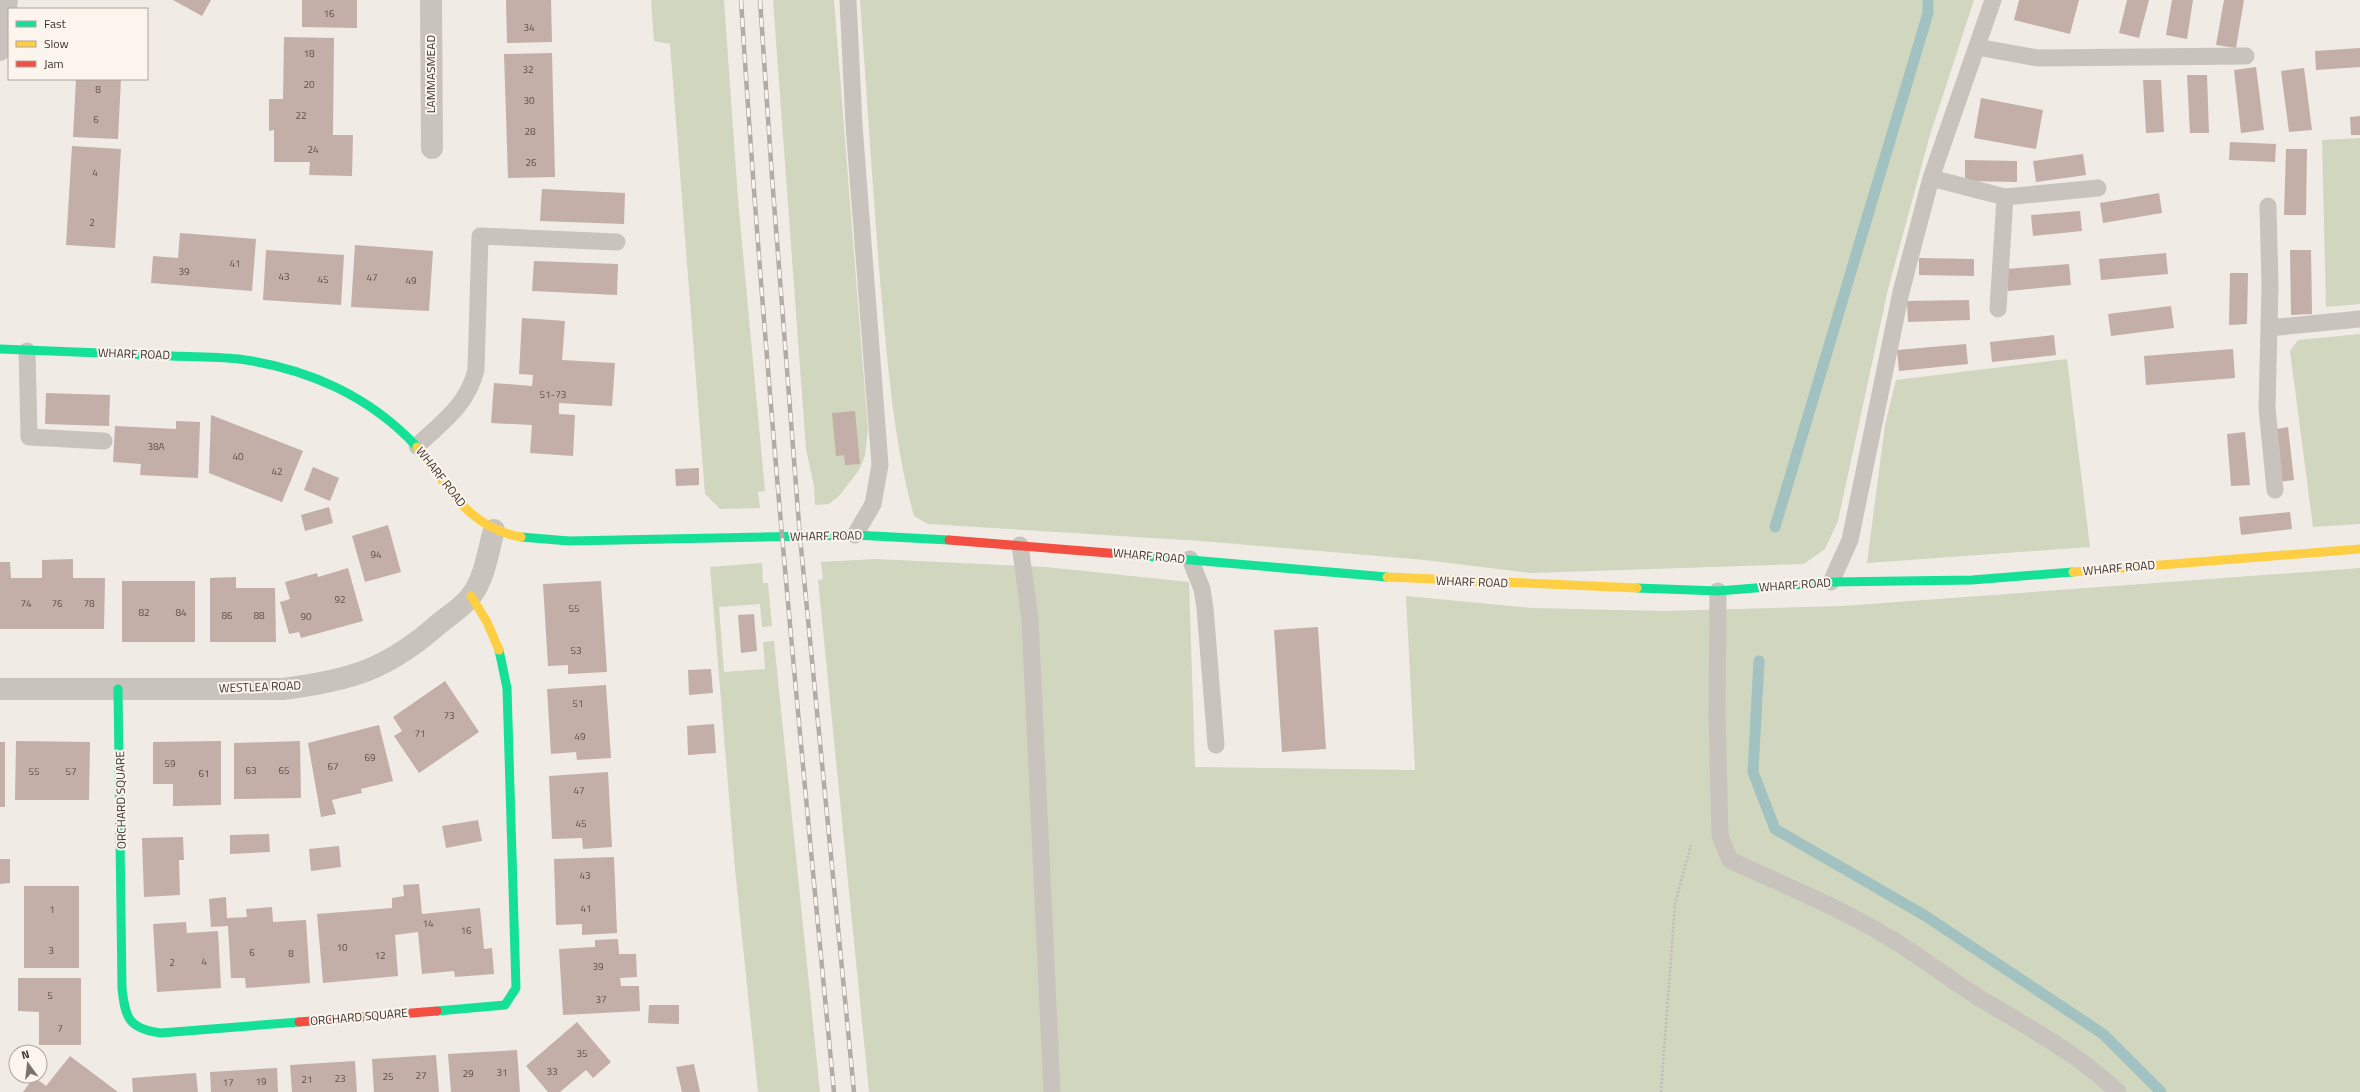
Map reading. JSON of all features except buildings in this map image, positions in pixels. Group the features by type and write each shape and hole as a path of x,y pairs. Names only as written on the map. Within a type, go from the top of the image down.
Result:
{"street":[{"path":"0,50 7,0"},
{"name":"LAMMASMEAD","path":"431,0 432,148"},
{"name":"WHARF ROAD","path":"0,349 192,356 273,364 344,388 373,405 417,446 466,509 494,530 529,538 569,541 855,535 917,537 1190,559 1420,580 1718,591 1831,582 1972,580 2360,549"},
{"name":"WESTLEA ROAD","path":"0,689 283,689 324,684 355,676 393,659 423,638 471,596 482,574 494,530"},
{"name":"ORCHARD SQUARE","path":"118,689 122,988 125,1015 131,1024 145,1032 161,1033 505,1005 516,988 517,968 507,688 498,646 487,622 471,596"}],"lane":[{"path":"848,0 854,125 880,465 873,504 855,535"},
{"path":"1831,582 1850,540 1901,292 1931,178 1993,0"},
{"path":"1977,47 2038,58 2246,56"},
{"path":"1931,178 2005,197 2098,188"},
{"path":"1998,309 2005,197"},
{"path":"2268,206 2269,328 2267,408 2275,490"},
{"path":"417,446 462,404 472,386 476,370 480,236 618,242"},
{"path":"2269,328 2360,319"},
{"path":"27,351 29,437 104,441"},
{"path":"1020,545 1030,619 1052,1092"},
{"path":"1190,559 1202,589 1205,608 1216,745"},
{"path":"1718,591 1717,714 1720,836 1730,860 1812,895 1888,936 1975,995 2058,1046 2105,1080 2118,1092"}],"path":[{"path":"1661,1092 1676,904 1693,839"}],"green space":[{"path":"651,0 724,0 738,199 765,491 758,492 760,508 720,509 705,494 670,44 654,41"},
{"path":"773,0 834,0 868,430 865,456 859,470 839,496 829,504 815,505 814,486 806,449"},
{"path":"860,0 1974,0 1930,135 1888,289 1838,521 1825,549 1804,564 1531,573 1425,560 1201,541 928,524 914,516 901,461 889,377 878,256"},
{"path":"2360,138 2360,304 2326,307 2322,140"},
{"path":"2360,334 2360,524 2313,527 2290,351 2298,340"},
{"path":"2067,359 2090,547 1867,563 1885,425 1896,380"},
{"path":"875,559 1046,567 1189,582 1195,767 1415,770 1406,596 1531,608 1664,611 1842,606 2360,568 2360,1092 869,1092 818,580 823,579 821,562"},
{"path":"762,563 763,583 768,583 772,626 762,627 760,604 719,607 724,672 765,669 763,642 774,641 820,1092 758,1092 735,869 710,567"}],"waterway":[{"path":"1775,527 1928,13 1928,0"},
{"path":"1759,661 1753,772 1775,829 1924,915 2103,1034 2161,1092"}],"railway":[{"path":"741,0 771,410 795,683 834,1092"},
{"path":"760,0 800,537 854,1092"}],"traffic: fast":[{"path":"0,349 217,357 264,363 313,377 358,399 399,429 417,447"},
{"path":"521,537 569,541 855,535 949,540"},
{"path":"1133,555 1387,577"},
{"path":"1637,588 1718,591 1831,582 1972,580 2073,572"},
{"path":"437,1011 505,1005 516,988 507,688 499,650"},
{"path":"118,689 122,988 127,1014 135,1025 150,1031 161,1033 299,1022"}],"traffic: slow":[{"path":"417,447 449,490 473,515 502,532 521,537"},
{"path":"2073,572 2360,549"},
{"path":"1387,577 1637,588"},
{"path":"471,596 487,622 499,650"}],"traffic: jam":[{"path":"949,540 1133,555"},
{"path":"299,1022 437,1011"}]}
